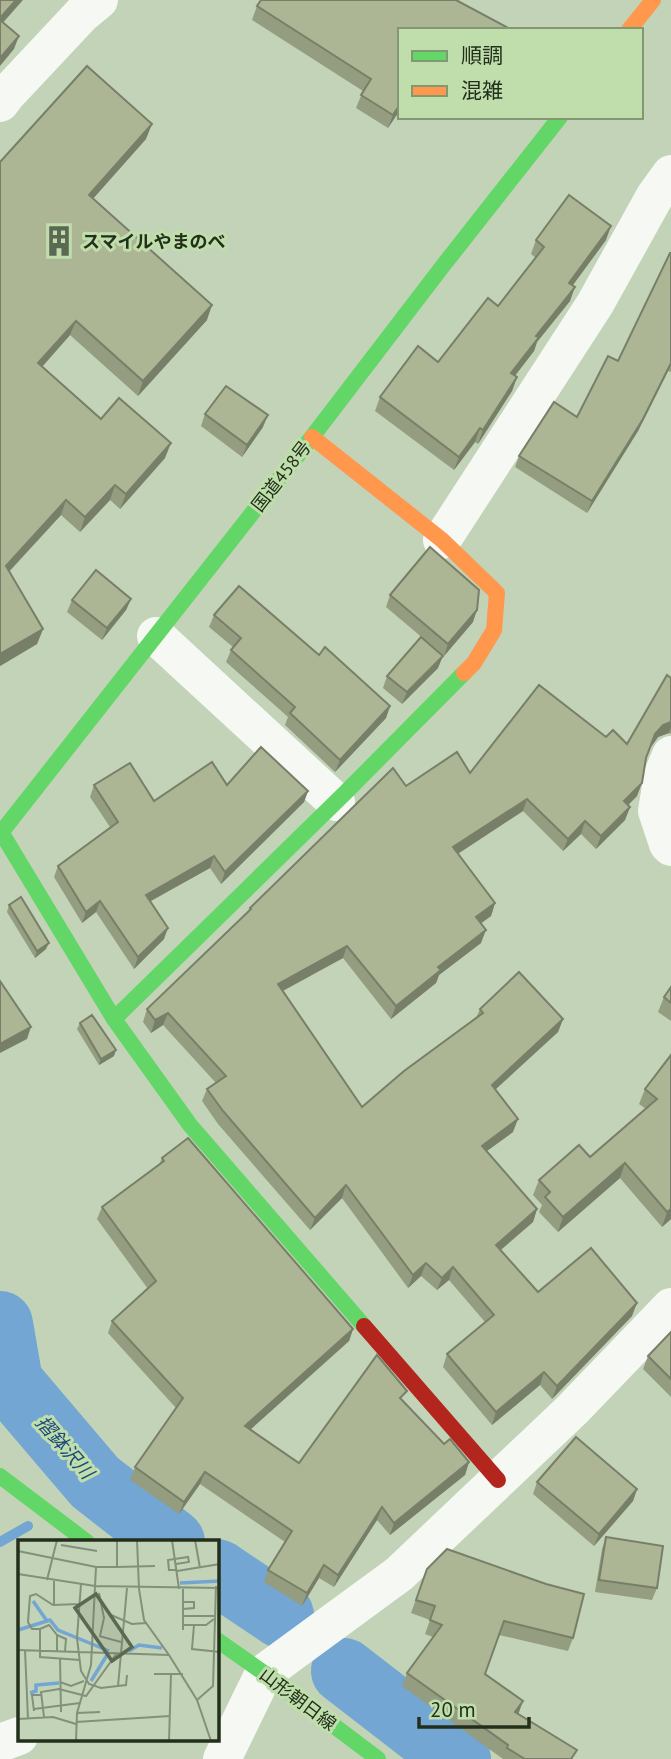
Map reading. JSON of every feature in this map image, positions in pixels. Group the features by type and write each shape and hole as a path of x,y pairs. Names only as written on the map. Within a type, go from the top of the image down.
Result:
{"main road":[{"path":"631,28 653,0"},
{"name":"国道458号","path":"1,833 559,119"},
{"path":"114,1019 474,663 494,630 496,593 442,540 312,437"},
{"path":"1,833 114,1019 190,1125 498,1480"},
{"path":"0,1476 84,1540"},
{"name":"山形朝日線","path":"234,1659 378,1759"}],"street":[{"path":"0,103 82,14 99,0"},
{"path":"442,540 595,304 654,196 671,174"},
{"path":"156,636 336,802"},
{"path":"671,755 663,774 657,811 671,847"},
{"path":"222,1759 234,1659 399,1574 572,1409 671,1307"},
{"path":"0,1744 18,1736"}],"building":[{"path":"0,0 16,0 0,18"},
{"path":"261,0 456,0 508,28 398,28 398,107 393,115 361,95 371,79 257,6"},
{"path":"0,20 19,36 0,58"},
{"path":"87,66 152,124 89,195 212,305 143,381 76,321 38,363 101,419 119,398 171,443 126,494 115,485 85,517 66,500 6,566 43,629 0,654 0,162"},
{"path":"569,195 611,226 569,283 575,287 511,373 517,377 483,430 480,428 459,457 380,397 418,346 438,362 488,298 498,306 544,247 536,240"},
{"path":"670,253 671,363 643,419 592,501 519,456 554,402 577,417 608,356 618,361"},
{"path":"226,386 268,415 247,445 205,414"},
{"path":"430,547 479,590 477,610 448,644 390,595"},
{"path":"96,570 131,599 107,628 72,600"},
{"path":"239,586 319,655 325,647 390,706 340,760 290,713 295,707 231,650 241,638 214,615"},
{"path":"421,637 443,656 407,692 387,676"},
{"path":"667,675 671,678 671,722 663,725 655,734 646,758 642,783 624,801 630,807 601,836 585,821 568,839 527,799 453,847 495,903 476,917 486,930 438,967 441,970 396,1006 347,946 278,984 362,1107 404,1071 483,1013 480,1009 519,972 563,1019 492,1085 518,1119 482,1146 537,1209 496,1245 538,1292 591,1248 637,1303 557,1386 544,1372 496,1412 447,1354 494,1315 453,1267 442,1278 426,1263 413,1275 346,1185 315,1218 207,1089 226,1076 168,1013 155,1020 147,1009 393,768 406,786 457,752 470,773 539,685 606,737 613,730 627,744"},
{"path":"261,747 308,791 225,872 214,856 146,895 168,928 138,957 100,901 86,912 58,866 118,822 94,785 130,763 154,801 212,762 227,785"},
{"path":"21,897 49,943 37,951 9,905"},
{"path":"0,981 31,1027 0,1044"},
{"path":"671,987 671,1003 664,997"},
{"path":"92,1015 116,1050 101,1059 80,1023"},
{"path":"671,1055 671,1209 667,1212 625,1163 563,1217 545,1197 550,1192 539,1180 579,1145 590,1157 657,1099 645,1089"},
{"path":"188,1138 353,1329 245,1426 299,1463 377,1355 407,1391 400,1398 444,1444 450,1439 469,1462 394,1523 382,1507 338,1575 324,1565 307,1593 268,1570 292,1531 205,1472 184,1502 135,1467 183,1398 112,1321 156,1281 102,1207 164,1161 162,1158"},
{"path":"671,1332 671,1379 648,1356"},
{"path":"576,1437 637,1489 599,1534 537,1482"},
{"path":"606,1537 663,1546 657,1588 599,1580"},
{"path":"447,1549 546,1584 584,1594 573,1638 504,1621 485,1674 523,1701 515,1712 577,1750 571,1759 525,1759 407,1673 442,1625 430,1620 435,1606 416,1600 427,1569"}],"waterway":[{"name":"摺鉢沢川","path":"0,1324 10,1382 95,1482 169,1540"},
{"path":"0,1542 28,1526"},
{"name":"摺鉢沢川","path":"219,1573 281,1615"},
{"name":"摺鉢沢川","path":"344,1671 458,1759"}],"traffic: fast":[{"path":"0,834 558,119"},
{"path":"114,1019 464,673"},
{"path":"1,832 114,1019 190,1125 364,1326"},
{"path":"0,1476 84,1540"},
{"path":"219,1641 378,1759"}],"traffic: slow":[{"path":"631,28 653,0"},
{"path":"312,437 442,540 497,593 494,630 474,663 464,673"}],"traffic: jam":[{"path":"364,1326 498,1480"}],"place":[{"name":"スマイルやまのべ","path":"59,241"}]}
